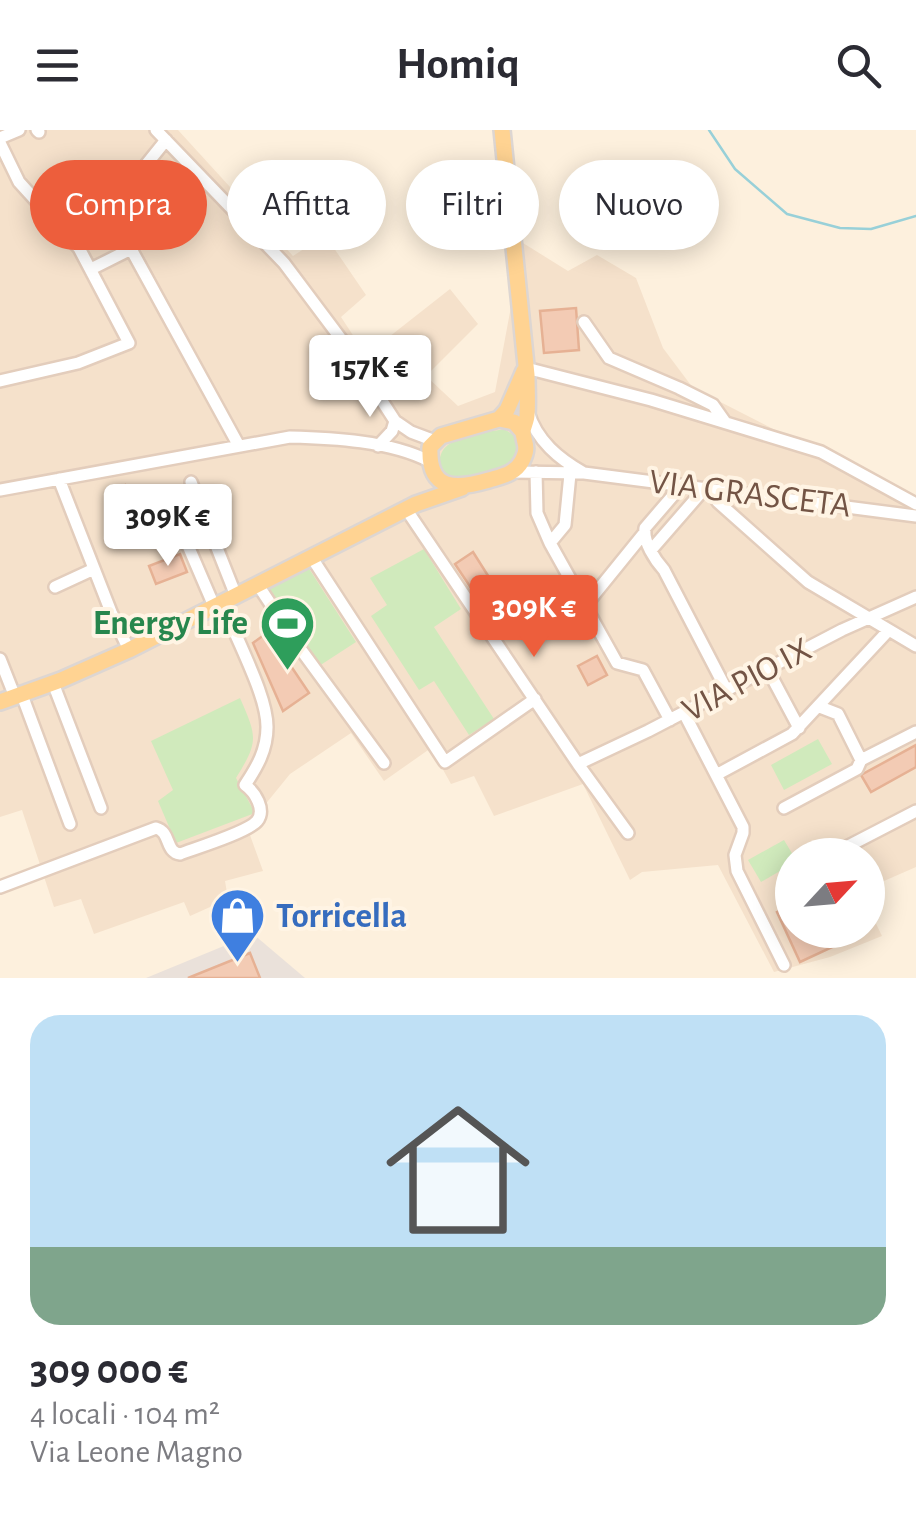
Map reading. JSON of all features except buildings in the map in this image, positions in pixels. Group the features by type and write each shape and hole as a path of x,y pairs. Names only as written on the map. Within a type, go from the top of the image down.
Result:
{"main road":[{"path":"12,698 128,650 411,506 512,472 522,461 528,412 526,368 502,130"},
{"path":"499,419 526,368"},
{"path":"462,488 436,478 429,461 434,441 499,419 514,422 525,435"},
{"path":"411,506 436,478"}],"street":[{"path":"19,130 0,141 19,182 30,194"},
{"path":"156,130 284,263 347,346 395,421 434,441"},
{"path":"150,160 166,140"},
{"path":"91,269 131,249 239,446"},
{"path":"0,381 78,364 128,343 80,250"},
{"path":"584,322 609,358 713,405 725,422"},
{"path":"526,368 820,452 916,504"},
{"path":"528,412 549,448 577,474 565,525 550,544"},
{"path":"378,446 392,431 395,421"},
{"path":"525,435 550,456 562,460"},
{"path":"0,490 290,438 332,438 429,461"},
{"name":"VIA GRASCETA","path":"512,472 682,485 916,516"},
{"path":"536,472 536,513 550,544 617,662 643,670 670,720"},
{"path":"59,480 128,650"},
{"path":"0,887 156,828 165,833 174,853 180,854 254,825 261,814 252,790 246,785 260,764 267,725 224,601 191,482"},
{"path":"682,485 645,528 646,543 727,691"},
{"path":"652,548 707,488 808,582 915,644"},
{"path":"411,506 578,764 628,833"},
{"path":"178,520 224,601"},
{"path":"585,606 645,532"},
{"path":"312,558 445,762 535,699"},
{"path":"55,588 94,569"},
{"path":"258,584 384,763"},
{"name":"VIA PIO IX","path":"578,764 916,597"},
{"path":"716,775 792,734 888,631"},
{"path":"0,658 12,698 70,824"},
{"path":"768,670 799,728"},
{"path":"53,683 101,808"},
{"path":"820,707 838,714 861,760"},
{"path":"684,712 742,827 735,854 737,871 784,965"},
{"path":"784,808 857,769 861,760 916,732"},
{"path":"864,838 916,811"}],"shaded area":[{"path":"0,130 178,130 205,160 30,160 30,250 207,250 207,162 227,184 227,250 288,250 293,256 302,250 335,250 366,295 341,317 366,355 450,289 478,324 426,376 458,406 495,392 522,250 534,250 568,271 597,255 636,278 663,348 693,388 916,502 916,867 885,881 885,838 775,838 775,948 852,948 830,957 774,972 718,865 642,872 630,880 583,784 494,816 474,776 451,784 431,748 384,781 351,733 290,774 247,827 263,871 225,881 228,899 190,916 184,902 94,934 81,899 54,907 22,810 0,817"},
{"path":"253,934 305,978 146,978"}],"green space":[{"path":"504,429 518,443 518,457 466,480 453,480 442,472 441,453 451,443"},
{"path":"424,549 461,609 434,627 494,719 469,735 434,681 419,690 371,616 387,605 370,578"},
{"path":"308,567 356,642 316,668 266,589"},
{"path":"240,698 253,739 236,778 255,813 176,843 158,801 173,790 151,741"},
{"path":"818,739 832,764 784,790 771,765"},
{"path":"775,845 775,874 761,882 748,860"}],"waterway":[{"path":"709,130 735,169 787,214 840,228 871,229 916,216"}],"place":[{"name":"Energy Life","path":"287,672"},
{"name":"Torricella","path":"237,965"}]}
